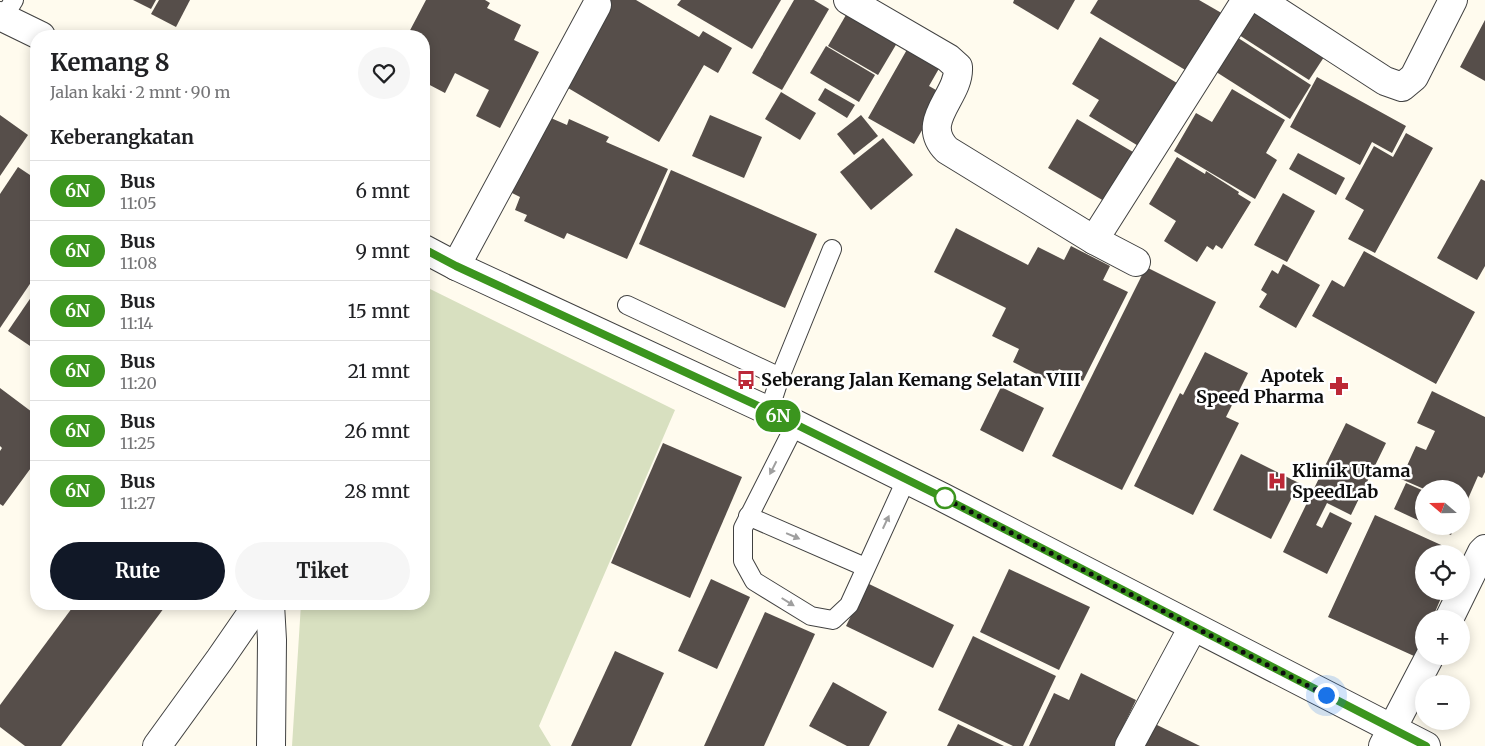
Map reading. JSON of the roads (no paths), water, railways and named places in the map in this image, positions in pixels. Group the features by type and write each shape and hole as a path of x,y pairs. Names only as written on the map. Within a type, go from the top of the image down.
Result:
{"street":[{"path":"848,0 948,58 958,67 956,82 937,123 940,143 947,150 1094,240 1136,262"},
{"path":"1094,240 1246,0"},
{"path":"1260,0 1385,81 1402,87 1414,77 1453,0"},
{"path":"456,266 597,5"},
{"path":"6,11 32,30"},
{"path":"430,252 769,411 1034,543 1193,627 1387,737 1426,746"},
{"path":"1453,610 1485,549"},
{"path":"157,746 254,610"},
{"path":"270,610 272,640 271,746"},
{"path":"1129,746 1193,627"},
{"path":"1387,737 1425,665"}],"lane":[{"path":"769,411 780,377 832,250"},
{"path":"627,305 780,377"},
{"path":"795,425 743,528 743,561 754,581 810,616 833,620 849,605 906,480"},
{"path":"748,516 865,567"}],"place":[{"name":"Seberang Jalan Kemang Selatan VIII","path":"746,380"},
{"name":"Apotek Speed Pharma","path":"1339,386"},
{"name":"Klinik Utama SpeedLab","path":"1277,481"}]}
